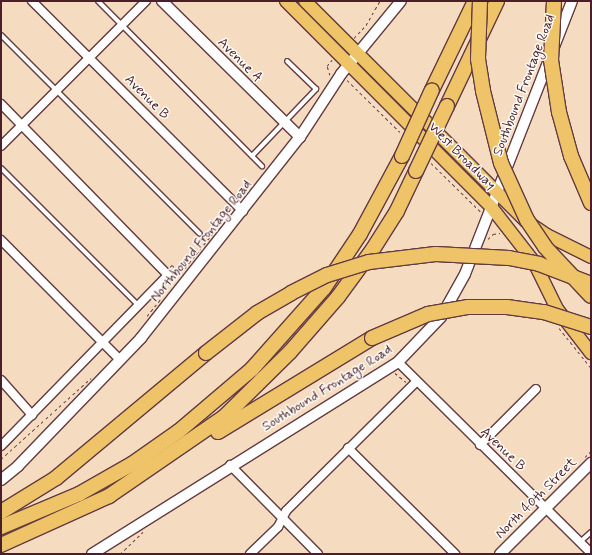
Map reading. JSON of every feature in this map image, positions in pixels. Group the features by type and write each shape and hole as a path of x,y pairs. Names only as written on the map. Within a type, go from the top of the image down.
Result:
{"highway":[{"path":"1,527 79,494 132,464 179,431 252,370 324,288 360,234 402,156 474,1"},
{"path":"480,1 480,72 493,139 501,163 527,220 563,269 591,296"},
{"path":"1,545 109,496 160,463 224,417 317,323 373,249 397,211 497,1"},
{"path":"554,1 551,60 559,112 571,156 591,203"},
{"path":"1,512 56,478 206,353 257,313 291,292 327,275 369,262 436,254 509,258 539,264 591,284"},
{"path":"160,463 180,456 372,338 428,314 468,307 507,307 544,312 591,327"}],"main road":[{"name":"West Broadway","path":"286,1 492,208 534,262 557,309 591,353"},
{"name":"West Broadway","path":"305,1 497,194 526,220 547,236 591,257"}],"street":[{"name":"Avenue B","path":"32,1 243,211"},
{"path":"1,146 146,1"},
{"name":"Avenue A","path":"162,1 284,123 300,137"},
{"name":"Northbound Frontage Road","path":"1,480 18,466 120,360 243,211 300,137 349,63 401,1"},
{"name":"Southbound Frontage Road","path":"92,554 230,465 398,362 441,318 465,274 572,1"},
{"path":"1,104 168,275 104,343 1,446"},
{"path":"1,240 120,360"},
{"name":"Avenue B","path":"398,362 414,384 480,445 591,553"},
{"path":"1,380 32,414"},
{"path":"250,554 278,527 286,511 414,384"},
{"path":"480,445 536,389"},
{"path":"348,448 455,554"},
{"name":"North 40th Street","path":"500,554 545,508 587,461"},
{"path":"230,465 318,554"}],"lane":[{"path":"98,1 262,166"},
{"path":"1,35 200,234"},
{"path":"252,156 316,89 287,60"},
{"path":"1,168 139,306"},
{"path":"580,543 591,532"}],"path":[{"path":"487,241 493,234 503,234"},
{"path":"557,326 591,368"},
{"path":"395,373 414,384"},
{"path":"587,461 591,450"}]}
